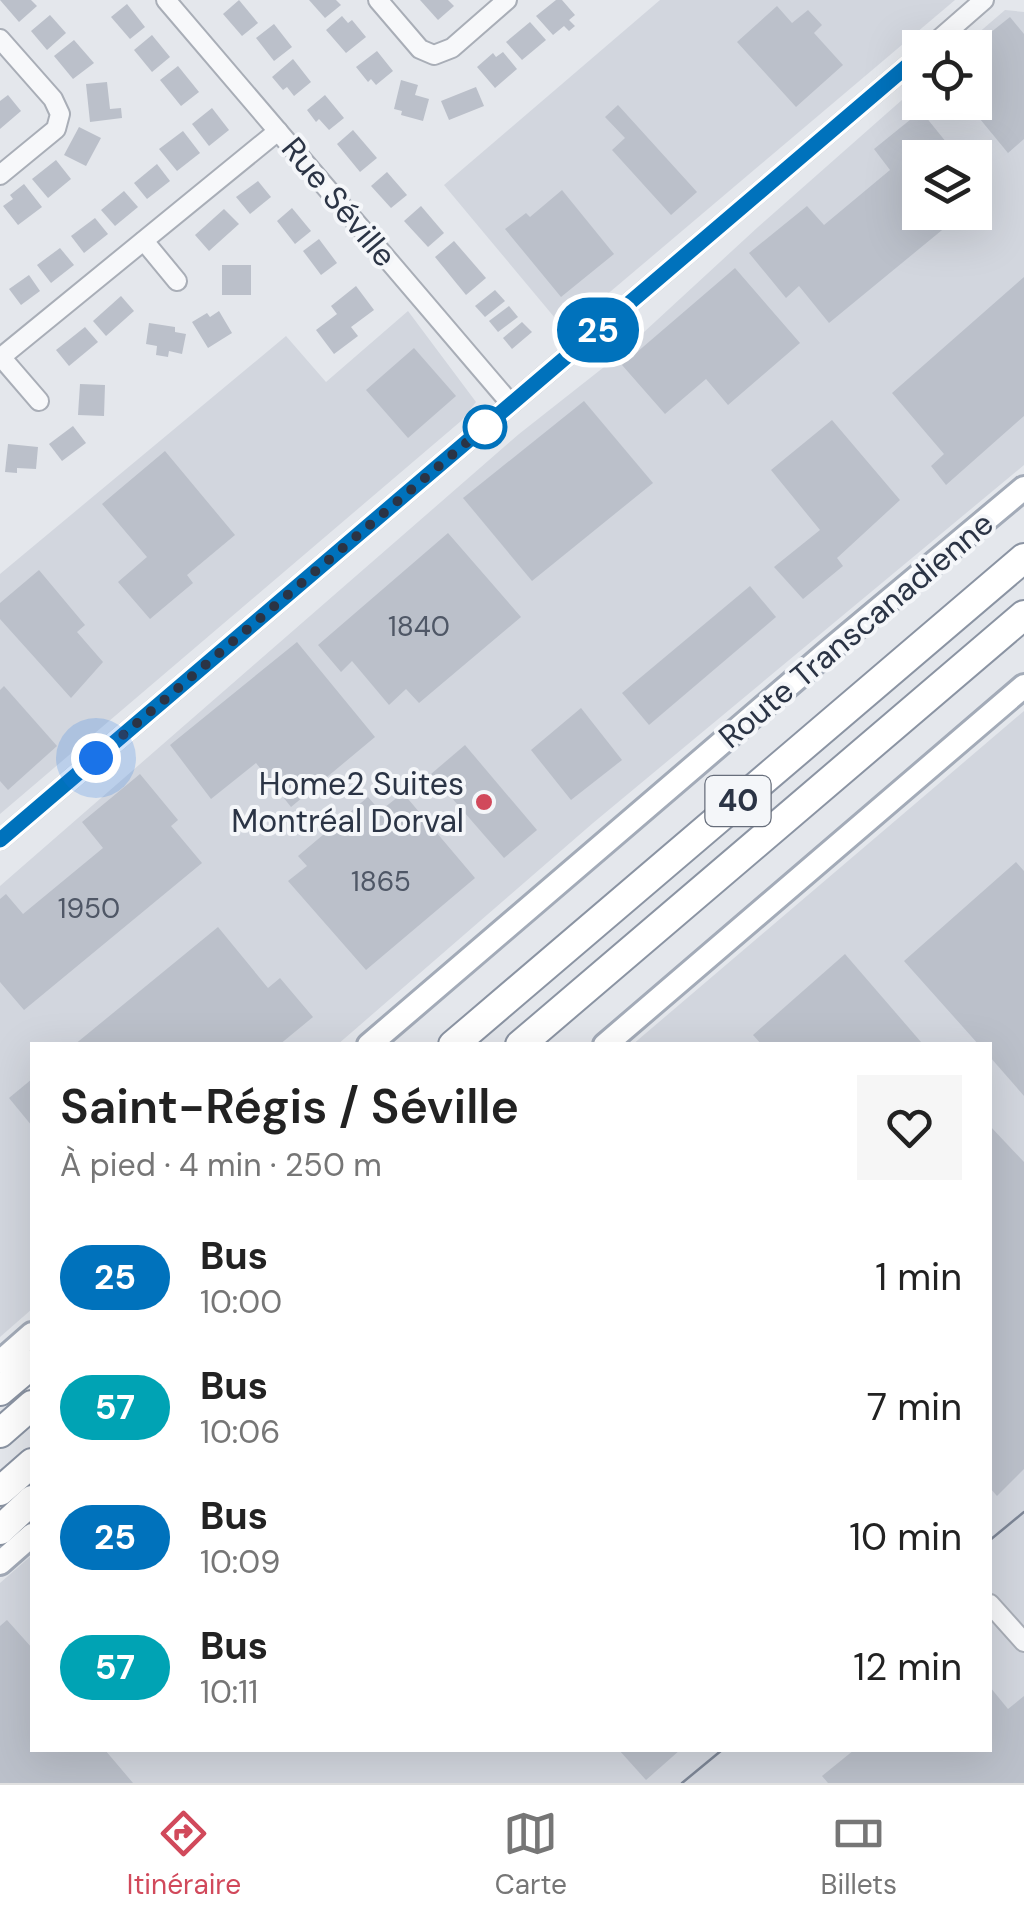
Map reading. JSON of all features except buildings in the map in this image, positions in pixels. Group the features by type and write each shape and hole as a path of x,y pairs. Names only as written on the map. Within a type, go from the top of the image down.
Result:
{"highway":[{"name":"40","path":"457,1042 1024,558"},
{"name":"40","path":"524,1042 1024,615"},
{"path":"0,1391 30,1366"},
{"path":"0,1433 30,1407"},
{"path":"0,1491 30,1465"},
{"path":"0,1530 30,1502"}],"main road":[{"name":"Route Transcanadienne","path":"373,1042 1024,488"},
{"path":"609,1042 1024,686"},
{"path":"0,1362 30,1336"},
{"path":"0,1563 30,1537"}],"street":[{"name":"Rue Séville","path":"166,0 511,404"},
{"path":"378,0 420,49 434,55 452,48 507,0"},
{"path":"949,30 984,0"},
{"path":"0,39 52,98 60,114 56,129 0,175"},
{"path":"0,840 902,70"},
{"path":"39,402 1,358 278,131"},
{"path":"144,240 177,281"},
{"path":"992,1606 1024,1642"}],"shaded area":[{"path":"660,0 955,0 920,30 902,30 902,45 565,330 444,185"},
{"path":"1005,10 1024,12 1024,465 593,823 340,1042 30,1042 30,1311 0,1337 0,886 519,434 618,356 902,100 902,120 992,120 992,30 982,30"},
{"path":"408,311 476,402 461,421 0,814 0,574 286,336 326,382"},
{"path":"1024,711 1024,1783 0,1783 0,1583 30,1557 30,1752 992,1752 992,1042 636,1042"}],"tram line":[{"path":"992,1538 1024,1512"},
{"path":"682,1783 720,1752"}],"bus line":[{"name":"25","path":"0,840 902,70"}],"place":[{"name":"Home2 Suites Montréal Dorval","path":"484,802"}],"route":[{"path":"96,758 493,420 485,427"}]}
